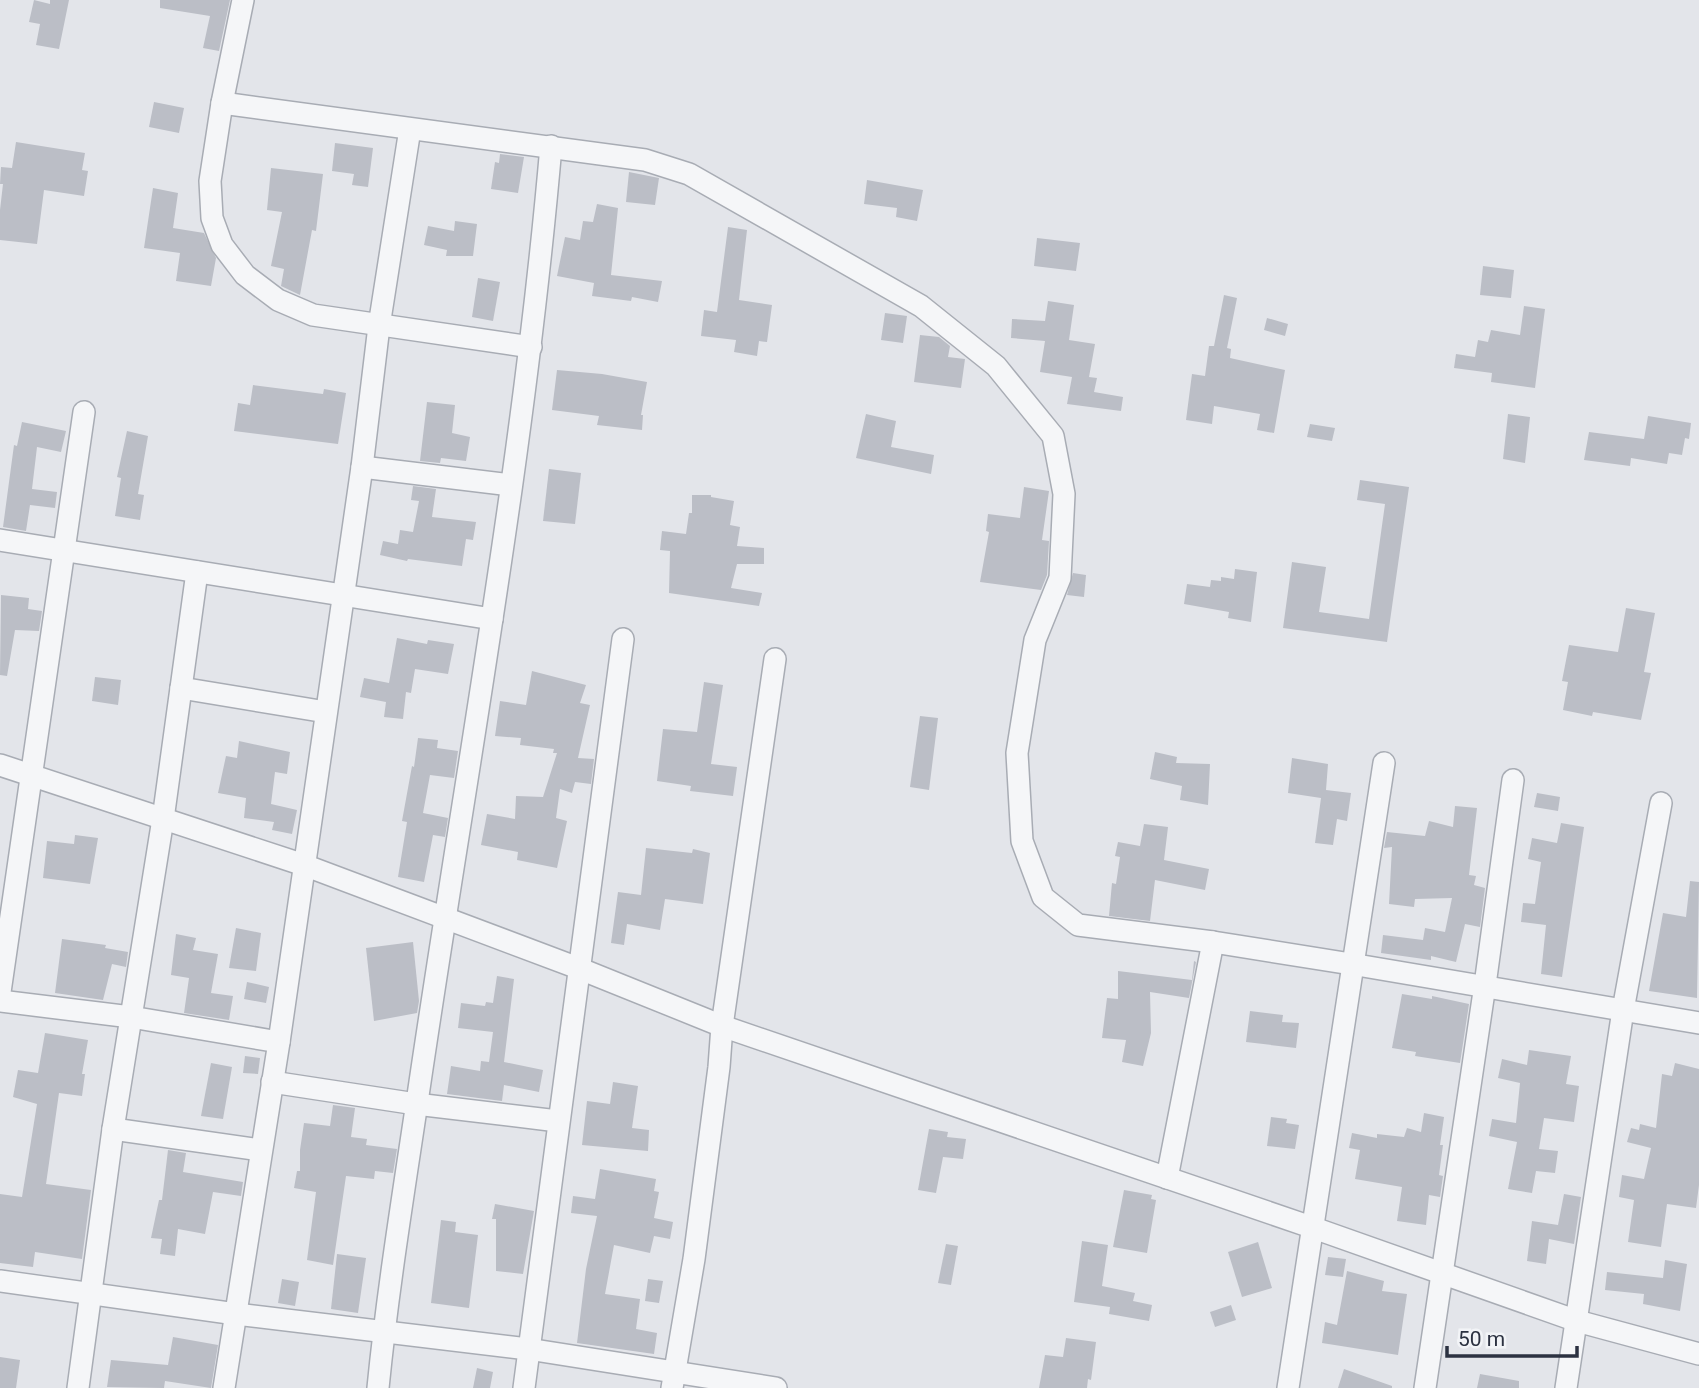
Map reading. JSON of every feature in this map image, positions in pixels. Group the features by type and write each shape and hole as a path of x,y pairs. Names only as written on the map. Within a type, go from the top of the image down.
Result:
{"street":[{"path":"243,0 222,103 210,181 212,218 222,245 246,275 278,300 313,315 379,327 531,347"},
{"path":"222,103 645,160 689,174 921,306 996,366 1053,436 1065,494 1060,578 1035,640 1017,753 1022,841 1043,897 1078,925 1213,942 1485,985 1699,1023"},
{"path":"224,1388 279,1042 344,597 379,327 410,129"},
{"path":"378,1388 416,1104 492,619 531,347 551,146"},
{"path":"0,992 6,908 33,775 84,412"},
{"path":"362,467 511,485"},
{"path":"0,540 492,619"},
{"path":"78,1388 113,1129 163,820 197,572"},
{"path":"524,1388 624,639"},
{"path":"674,1379 694,1259 722,1026 775,659"},
{"path":"181,688 326,712"},
{"path":"1288,1388 1351,964 1384,763"},
{"path":"0,765 304,865 578,968 722,1026 1311,1227 1577,1321 1699,1354"},
{"path":"1424,1388 1513,780"},
{"path":"1566,1388 1623,1010 1661,803"},
{"path":"1167,1178 1213,942"},
{"path":"0,1001 131,1017 279,1042"},
{"path":"272,1083 558,1121"},
{"path":"113,1129 261,1150"},
{"path":"0,1281 236,1314 528,1349 674,1379 776,1388"}],"building":[{"path":"34,0 50,4 50,0 69,0 59,49 36,45 40,24 29,22"},
{"path":"160,0 230,0 219,51 203,48 210,16 160,8"},
{"path":"154,102 184,108 179,133 149,127"},
{"path":"16,142 85,153 82,170 88,171 84,196 44,190 37,244 0,240 3,184 0,184 1,167 12,168"},
{"path":"335,143 373,148 368,187 352,185 354,174 332,171"},
{"path":"500,154 524,157 518,193 491,189 495,162 499,163"},
{"path":"271,168 323,174 316,231 312,230 300,295 281,286 284,269 271,266 282,212 267,210"},
{"path":"629,172 659,178 655,205 626,202"},
{"path":"867,180 923,190 917,221 896,217 897,208 864,204"},
{"path":"153,188 178,193 173,228 204,233 216,258 211,286 176,281 180,253 144,248"},
{"path":"597,204 618,208 611,275 662,281 658,302 632,297 631,301 592,296 594,283 557,276 565,237 580,240 583,221 593,222"},
{"path":"455,221 477,224 473,256 446,256 447,250 424,245 428,226 454,231"},
{"path":"728,227 747,230 739,300 772,305 767,342 759,341 757,356 734,352 736,340 701,336 704,310 717,312"},
{"path":"1037,238 1080,243 1076,271 1034,266"},
{"path":"1483,266 1514,270 1511,298 1480,295"},
{"path":"478,278 500,282 493,321 472,317"},
{"path":"1224,295 1237,298 1227,348 1231,349 1230,358 1285,370 1274,433 1257,430 1260,414 1214,406 1212,424 1186,420 1192,374 1205,376 1209,346 1214,346"},
{"path":"1048,301 1074,305 1069,340 1095,344 1089,377 1097,378 1094,392 1123,397 1121,411 1067,404 1072,377 1040,372 1045,341 1011,338 1012,319 1045,321"},
{"path":"1524,306 1545,309 1535,388 1491,382 1492,373 1454,368 1456,354 1475,357 1478,340 1488,342 1491,330 1520,335"},
{"path":"885,313 907,316 903,343 881,340"},
{"path":"1267,318 1288,324 1285,336 1264,330"},
{"path":"920,335 939,337 950,346 948,357 965,359 961,388 914,382"},
{"path":"557,370 647,382 641,415 642,430 597,425 599,416 552,410"},
{"path":"253,385 323,394 324,389 346,393 338,444 234,431 238,403 250,405"},
{"path":"427,402 455,405 452,433 470,437 466,461 441,458 440,463 420,461"},
{"path":"866,414 896,421 891,447 934,455 931,474 856,458"},
{"path":"1508,414 1530,417 1525,463 1503,459"},
{"path":"1648,416 1691,423 1689,439 1685,438 1682,455 1669,453 1667,464 1631,458 1630,466 1584,460 1589,432 1644,439"},
{"path":"22,422 66,431 61,452 37,447 32,489 57,492 55,508 30,505 26,531 3,527 14,445 17,446"},
{"path":"1310,424 1335,428 1332,441 1307,437"},
{"path":"127,431 148,436 138,494 144,495 140,520 115,516 121,478 117,477"},
{"path":"549,469 581,473 575,524 543,521"},
{"path":"1360,480 1409,487 1387,642 1283,628 1292,562 1326,567 1319,612 1369,619 1385,504 1357,500"},
{"path":"413,486 436,489 432,517 476,522 473,540 466,539 462,566 407,561 380,555 383,541 398,544 400,530 413,532 419,501 411,500"},
{"path":"1024,487 1049,491 1042,540 1049,541 1047,575 1041,590 980,582 989,532 986,531 988,514 1020,518"},
{"path":"692,495 711,495 734,501 730,525 740,527 737,546 764,548 764,564 737,564 731,588 762,593 759,606 669,593 670,551 660,550 662,531 686,534 689,513 692,513"},
{"path":"1235,569 1257,572 1251,622 1228,618 1229,612 1184,604 1187,584 1210,587 1211,580 1221,581 1221,577 1234,579"},
{"path":"1073,573 1086,575 1084,597 1067,595"},
{"path":"1,595 29,598 28,609 42,611 39,631 15,630 7,676 0,675"},
{"path":"1626,608 1655,613 1644,672 1651,673 1641,720 1593,712 1592,716 1563,710 1568,682 1562,681 1569,645 1618,652"},
{"path":"397,638 427,644 428,640 454,644 448,674 415,669 411,693 406,692 403,719 384,717 386,702 360,697 364,678 389,683"},
{"path":"532,671 586,685 580,703 590,705 578,758 594,759 591,784 575,782 572,793 560,789 556,818 567,821 557,868 517,860 518,852 481,845 487,814 515,819 516,796 543,797 557,753 553,753 554,749 520,745 521,738 495,736 500,701 526,705"},
{"path":"95,677 121,680 118,705 92,701"},
{"path":"704,682 723,685 711,764 737,767 733,796 690,791 691,786 657,781 663,729 697,732"},
{"path":"920,716 938,718 929,790 910,787"},
{"path":"418,738 438,740 437,748 458,751 454,778 430,775 423,813 448,818 445,837 433,835 424,882 398,877 407,822 402,821"},
{"path":"239,741 290,752 287,774 275,772 271,804 297,810 292,834 272,830 274,822 244,818 246,798 218,793 226,756 237,758"},
{"path":"1155,752 1177,757 1176,763 1210,764 1208,805 1180,800 1182,786 1150,779"},
{"path":"1292,758 1328,764 1326,790 1351,793 1347,821 1337,819 1333,845 1315,843 1321,798 1288,793"},
{"path":"1537,793 1560,797 1558,811 1534,807"},
{"path":"1455,806 1477,808 1469,875 1476,876 1474,885 1485,888 1480,927 1465,924 1456,962 1431,956 1431,960 1381,953 1383,935 1423,940 1425,928 1445,932 1452,898 1415,899 1414,907 1389,904 1392,847 1384,848 1387,832 1425,836 1429,821 1453,827"},
{"path":"1561,823 1584,827 1562,977 1541,974 1546,925 1521,922 1523,903 1535,904 1541,862 1528,859 1532,838 1557,843"},
{"path":"1144,824 1168,827 1164,860 1209,869 1205,890 1155,880 1150,921 1109,916 1112,883 1116,884 1120,857 1115,856 1118,842 1140,846"},
{"path":"75,835 98,838 90,884 43,878 47,841 74,844"},
{"path":"646,848 692,853 693,849 710,853 703,904 665,899 660,930 627,924 624,945 611,943 618,892 641,895"},
{"path":"1690,881 1699,882 1697,998 1649,991 1663,913 1686,917"},
{"path":"236,928 261,933 256,971 229,968"},
{"path":"176,934 196,938 193,950 218,954 211,993 233,996 229,1020 184,1013 189,978 171,975"},
{"path":"62,939 106,945 105,948 128,952 126,967 112,964 103,1000 55,993"},
{"path":"413,942 419,1001 417,1013 374,1021 366,948"},
{"path":"1194,961 1196,962 1189,998 1150,992 1151,1033 1143,1066 1122,1062 1126,1040 1102,1038 1107,998 1118,999 1118,971 1192,980"},
{"path":"497,976 514,979 504,1062 543,1070 539,1092 504,1085 502,1101 447,1094 451,1066 480,1071 481,1061 489,1062 493,1032 458,1028 461,1003 485,1006 486,1002 493,1003"},
{"path":"247,982 269,987 266,1003 244,999"},
{"path":"1402,994 1432,999 1432,996 1469,1004 1460,1063 1415,1056 1416,1052 1392,1048"},
{"path":"1250,1011 1283,1015 1282,1022 1299,1023 1296,1048 1246,1042"},
{"path":"45,1033 88,1040 82,1074 85,1074 82,1096 59,1093 46,1184 91,1190 82,1259 35,1252 33,1267 0,1263 0,1194 22,1197 37,1104 13,1097 18,1070 38,1073"},
{"path":"1529,1050 1571,1056 1566,1084 1579,1086 1574,1122 1544,1118 1539,1149 1558,1151 1555,1173 1536,1171 1532,1193 1508,1189 1517,1142 1489,1136 1492,1119 1516,1123 1520,1083 1498,1078 1502,1059 1527,1065"},
{"path":"245,1056 260,1058 258,1074 243,1073"},
{"path":"211,1063 232,1067 223,1119 201,1116"},
{"path":"1675,1063 1699,1069 1699,1185 1696,1208 1667,1204 1661,1247 1628,1242 1634,1200 1619,1197 1622,1175 1644,1179 1651,1148 1627,1142 1631,1128 1639,1130 1640,1124 1656,1128 1662,1074 1672,1076"},
{"path":"613,1082 638,1086 632,1128 649,1130 648,1151 582,1145 587,1101 610,1104"},
{"path":"333,1105 355,1108 351,1137 367,1139 366,1145 397,1149 393,1173 375,1171 374,1179 346,1176 333,1265 307,1260 316,1192 294,1188 297,1171 300,1171 304,1123 330,1126"},
{"path":"1424,1113 1444,1117 1440,1145 1443,1145 1439,1175 1443,1176 1440,1197 1429,1195 1426,1225 1397,1221 1402,1187 1355,1179 1360,1150 1349,1148 1352,1133 1377,1138 1377,1134 1404,1137 1407,1128 1421,1132"},
{"path":"1271,1117 1287,1119 1286,1123 1299,1125 1295,1149 1267,1146"},
{"path":"929,1129 948,1132 947,1137 966,1139 963,1159 943,1157 936,1193 918,1190"},
{"path":"168,1150 186,1153 183,1172 243,1182 241,1196 213,1192 205,1234 178,1229 175,1256 160,1254 162,1239 151,1238 159,1200 162,1200"},
{"path":"600,1169 656,1179 654,1191 659,1192 654,1218 673,1222 670,1239 654,1236 650,1253 614,1245 605,1294 640,1299 636,1329 657,1333 654,1354 577,1343 586,1269 597,1216 571,1213 573,1196 595,1199"},
{"path":"1124,1190 1152,1195 1151,1199 1156,1200 1147,1253 1113,1247"},
{"path":"1564,1194 1581,1197 1574,1244 1549,1239 1546,1264 1527,1261 1532,1221 1558,1225"},
{"path":"495,1204 534,1211 523,1274 496,1271 496,1219 492,1219"},
{"path":"441,1220 456,1222 455,1232 478,1235 469,1308 431,1303"},
{"path":"1082,1241 1108,1245 1102,1286 1135,1293 1133,1301 1152,1305 1149,1321 1109,1314 1110,1307 1074,1302"},
{"path":"1258,1242 1272,1288 1242,1297 1228,1252"},
{"path":"946,1244 958,1246 951,1285 938,1283"},
{"path":"337,1254 366,1258 358,1313 331,1309"},
{"path":"1328,1257 1346,1259 1343,1277 1325,1275"},
{"path":"1665,1260 1687,1264 1680,1311 1643,1304 1644,1294 1605,1290 1607,1272 1663,1278"},
{"path":"1347,1271 1384,1281 1382,1291 1407,1294 1398,1355 1322,1343 1325,1322 1337,1325"},
{"path":"282,1279 299,1282 295,1306 278,1303"},
{"path":"648,1279 663,1281 659,1303 645,1301"},
{"path":"1231,1305 1236,1320 1215,1327 1210,1312"},
{"path":"173,1337 218,1345 211,1388 165,1381 164,1388 107,1387 111,1360 168,1365"},
{"path":"1066,1338 1096,1342 1091,1380 1088,1379 1087,1388 1039,1388 1045,1355 1063,1357"},
{"path":"0,1357 20,1360 16,1388 0,1388"},
{"path":"477,1368 493,1372 490,1388 473,1388"},
{"path":"1344,1369 1392,1386 1392,1388 1338,1388"},
{"path":"1480,1374 1519,1381 1519,1388 1477,1388"}]}
